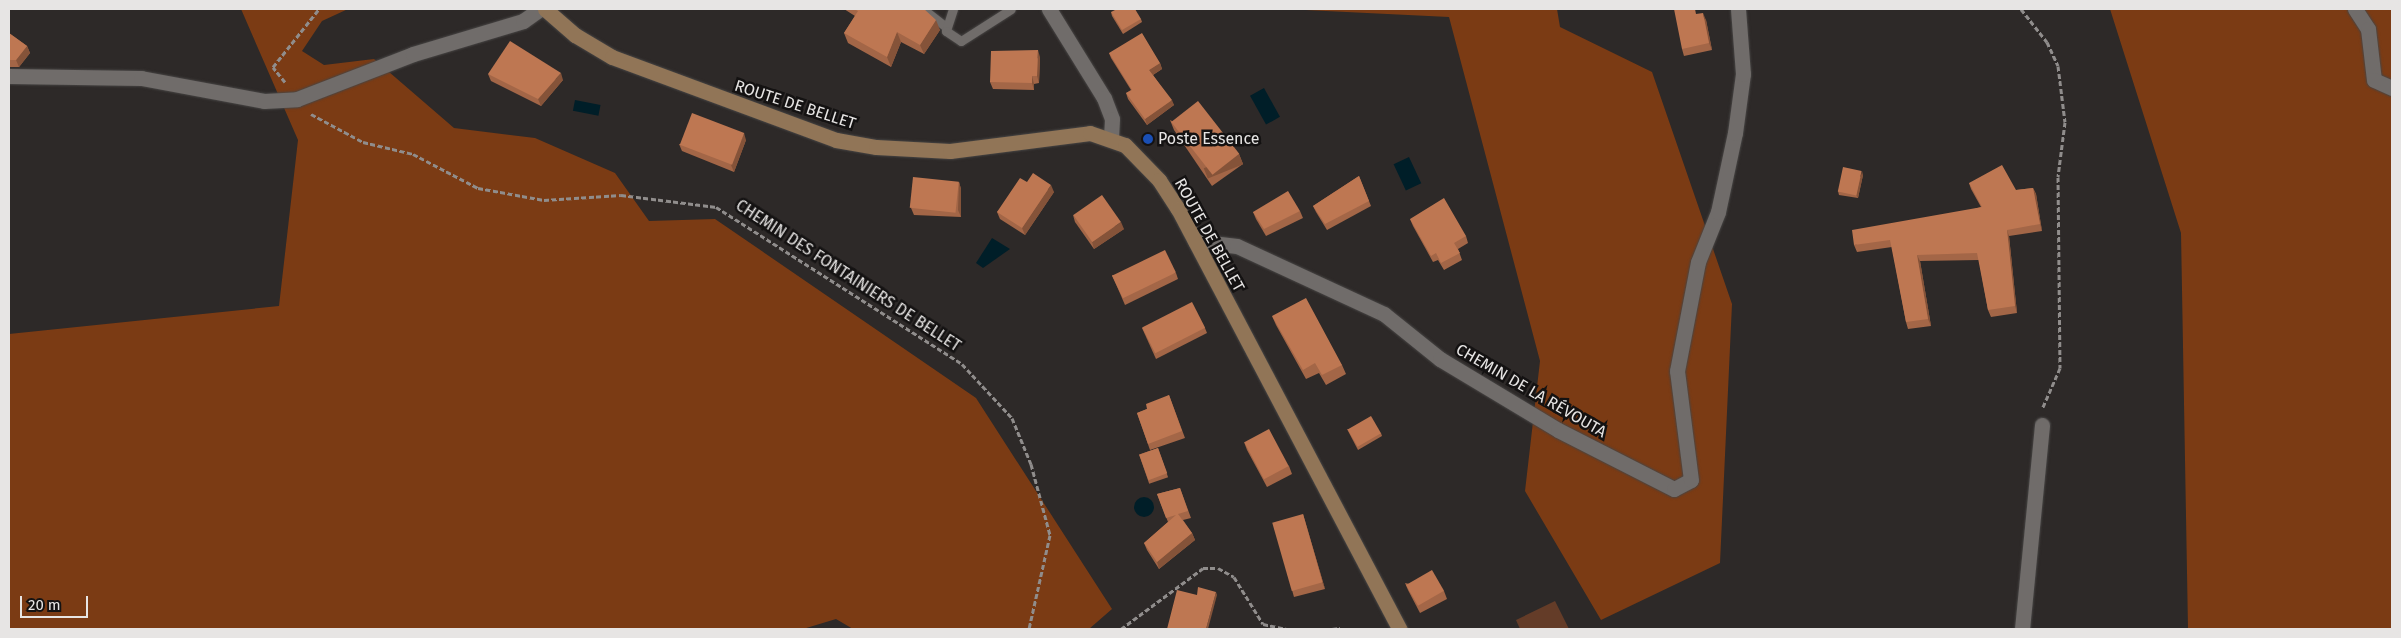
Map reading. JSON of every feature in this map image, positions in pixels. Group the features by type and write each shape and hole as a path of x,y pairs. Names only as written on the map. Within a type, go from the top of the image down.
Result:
{"main road":[{"name":"ROUTE DE BELLET","path":"545,9 575,35 612,58 836,140 934,151 990,148 1058,134 1111,138 1137,155 1159,180 1195,241 1399,629"}],"street":[{"path":"9,76 141,78 264,101 297,99 413,54 523,20 540,9"},
{"path":"1050,9 1104,98 1112,119 1111,138"},
{"name":"CHEMIN DE LA RÉVOUTA","path":"1195,241 1255,253 1384,314 1440,359 1558,430 1674,489 1691,480 1677,370 1698,262 1718,212 1735,134 1743,74 1738,9"},
{"path":"2355,9 2368,29 2374,80 2392,88"},
{"path":"2022,629 2042,425"}],"lane":[{"path":"923,9 961,41 1011,9"},
{"path":"945,26 953,9"}],"path":[{"name":"CHEMIN DES FONTAINIERS DE BELLET","path":"319,9 273,67 297,99 314,116 363,142 413,154 478,188 544,200 621,195 716,207 962,364 1012,418 1032,464 1050,535 1028,629"},
{"path":"2021,9 2047,42 2058,66 2065,122 2058,177 2060,368 2044,399 2042,425"},
{"path":"1121,629 1203,568 1218,568 1234,576 1262,624 1286,629"},
{"path":"1332,629 1340,628"}],"shaded area":[{"path":"241,9 348,9 322,21 302,51 324,65 374,59 454,128 535,138 615,173 649,221 715,219 976,398 1112,609 1089,629 853,629 836,619 803,629 9,629 9,334 279,306 298,140"},
{"path":"1285,9 1557,9 1560,27 1652,72 1732,304 1720,563 1601,620 1525,491 1540,361 1449,17"},
{"path":"2110,9 2392,9 2392,629 2188,629 2181,233"},
{"path":"1555,601 1569,629 1520,629 1516,620"}],"water":[{"path":"1264,88 1280,117 1266,125 1250,96"},
{"path":"575,100 601,105 598,116 573,111"},
{"path":"1409,157 1421,183 1406,190 1394,164"},
{"path":"992,238 1010,249 983,268 976,263"},
{"path":"1140,497 1148,497 1154,503 1154,511 1148,517 1140,517 1134,511 1134,503"}],"building":[{"path":"854,9 924,9 936,20 920,45 897,32 887,57 844,33 858,11"},
{"path":"1117,9 1135,9 1141,19 1122,30 1111,12"},
{"path":"1674,9 1695,9 1696,14 1703,13 1709,43 1682,49"},
{"path":"9,33 27,46 16,60 9,60"},
{"path":"1142,33 1160,63 1149,70 1172,100 1145,119 1126,93 1132,90 1109,53"},
{"path":"510,41 561,73 538,99 488,74"},
{"path":"1038,50 1037,76 1032,76 1032,83 990,82 991,51"},
{"path":"1198,101 1239,154 1212,175 1171,122"},
{"path":"692,113 744,133 732,165 680,145"},
{"path":"2002,165 2016,190 2033,188 2040,224 2007,230 2015,306 1988,310 1977,253 1917,255 1928,319 1906,322 1890,240 1854,245 1852,230 1982,207 1969,183"},
{"path":"1843,167 1862,171 1856,195 1838,191"},
{"path":"1033,173 1051,185 1022,228 997,212 1020,178 1027,182"},
{"path":"1359,176 1369,201 1325,224 1313,206"},
{"path":"913,177 959,182 956,213 910,208"},
{"path":"1288,191 1300,211 1264,229 1253,212"},
{"path":"1102,195 1121,222 1092,242 1073,215"},
{"path":"1444,198 1466,236 1454,243 1460,253 1441,263 1436,253 1431,256 1410,219"},
{"path":"1165,250 1176,272 1123,298 1112,276"},
{"path":"1306,298 1342,365 1322,375 1315,363 1303,370 1272,316"},
{"path":"1192,302 1205,328 1155,353 1142,327"},
{"path":"1169,395 1182,431 1148,444 1137,413 1147,409 1146,404"},
{"path":"1371,416 1381,433 1358,447 1348,430"},
{"path":"1269,429 1289,466 1264,479 1244,442"},
{"path":"1158,448 1167,473 1148,480 1139,455"},
{"path":"1180,488 1188,511 1178,514 1192,533 1157,562 1144,543 1176,515 1166,518 1157,494"},
{"path":"1303,514 1323,582 1292,591 1272,523"},
{"path":"1432,570 1444,591 1418,606 1406,585"},
{"path":"1198,587 1216,592 1206,629 1167,629 1177,590 1197,595"}],"place":[{"name":"Poste Essence","path":"1148,139"}]}
